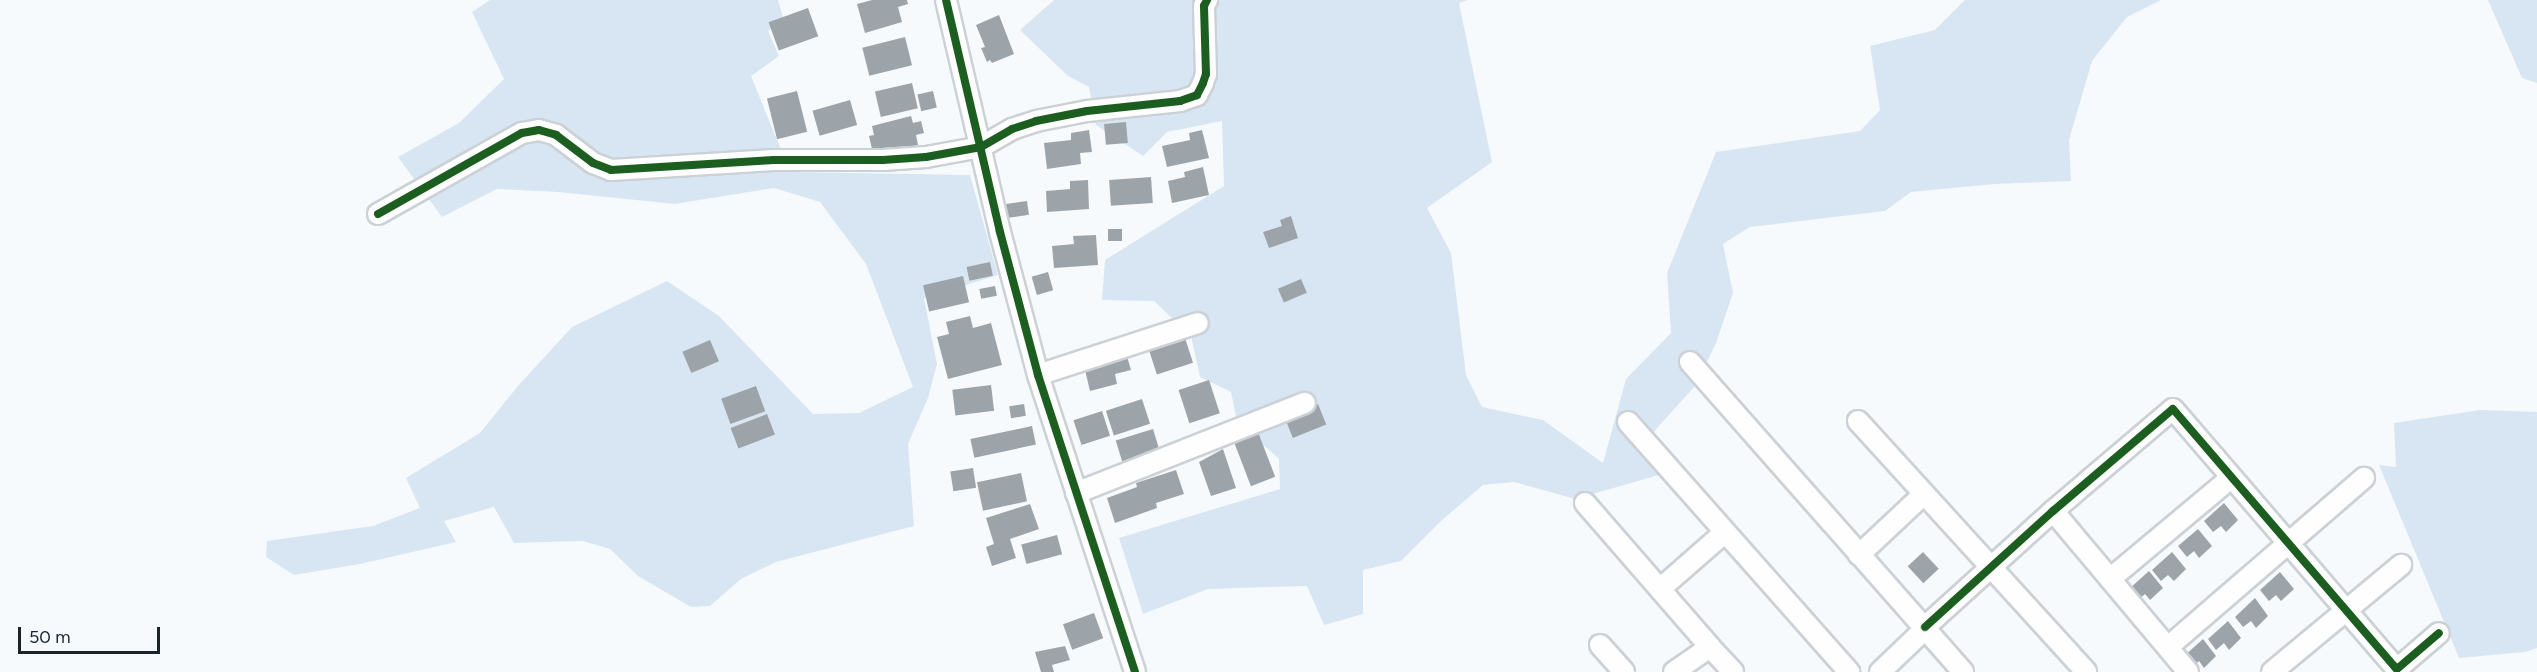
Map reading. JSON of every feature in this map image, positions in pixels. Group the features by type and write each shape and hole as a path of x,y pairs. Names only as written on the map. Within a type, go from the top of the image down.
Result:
{"street":[{"path":"946,0 1038,375 1135,672"},
{"path":"378,214 522,133 539,130 556,135 592,163 611,170 774,160 884,160 926,157 981,147 1012,129 1036,121 1087,111 1180,101 1197,94 1206,74 1204,6 1207,0"},
{"path":"1038,375 1198,323"},
{"path":"1690,362 1859,555 1926,627 1963,672"},
{"path":"1076,493 1305,403"},
{"path":"1880,672 1990,567 2173,409 2397,669 2439,633"},
{"path":"1858,421 2086,672"},
{"path":"1628,422 1849,672"},
{"path":"2110,579 2231,478"},
{"path":"2168,647 2287,542 2364,478"},
{"path":"1859,555 1924,494"},
{"path":"1584,503 1733,672"},
{"path":"2054,511 2188,672"},
{"path":"1660,589 1725,532"},
{"path":"2272,672 2401,565"},
{"path":"1600,645 1624,672"},
{"path":"1674,672 1710,646"}],"shaded area":[{"path":"490,0 778,0 783,17 768,31 779,56 751,76 790,172 970,175 998,275 924,298 937,364 928,398 908,444 914,526 776,562 741,579 710,606 691,607 638,576 610,549 583,541 514,543 494,507 444,521 456,542 360,564 294,575 266,557 267,541 373,526 420,508 406,478 480,433 517,387 572,327 667,281 719,316 813,414 859,413 913,387 866,264 820,202 774,188 675,204 558,192 497,189 442,217 398,157 459,123 504,79 472,12"},
{"path":"1054,0 1468,0 1459,3 1492,162 1427,208 1451,253 1466,375 1482,407 1543,420 1603,463 1626,379 1671,333 1667,273 1716,152 1860,131 1880,110 1870,46 1935,30 1965,0 2161,0 2127,17 2092,61 2069,140 2071,181 1995,184 1911,192 1885,211 1750,227 1723,244 1733,293 1716,343 1696,385 1639,448 1666,473 1575,499 1514,482 1483,485 1441,521 1401,561 1363,570 1363,614 1324,625 1307,586 1208,589 1143,614 1119,538 1280,489 1279,459 1237,421 1231,392 1200,377 1191,336 1154,301 1102,300 1105,260 1224,186 1222,121 1167,132 1143,156 1096,125 1089,87 1068,76 1020,30"},
{"path":"2488,0 2537,0 2537,83 2522,78"},
{"path":"2480,410 2537,412 2537,648 2525,652 2459,658 2379,465 2396,467 2394,423"}],"building":[{"path":"872,0 907,0 908,4 898,7 902,22 865,33 857,4"},
{"path":"808,8 818,36 779,51 769,22"},
{"path":"999,15 1014,54 992,63 990,60 987,62 981,48 985,47 976,25"},
{"path":"905,37 912,65 869,76 862,48"},
{"path":"912,83 918,108 881,117 875,92"},
{"path":"797,91 807,132 777,139 767,98"},
{"path":"933,91 937,108 921,111 917,95"},
{"path":"850,100 857,125 820,136 813,111"},
{"path":"911,116 913,123 921,121 924,133 916,135 918,145 879,155 878,148 872,149 869,136 874,135 872,126"},
{"path":"1126,122 1128,143 1106,145 1104,124"},
{"path":"1089,130 1092,152 1080,153 1081,164 1047,169 1044,143 1071,140 1071,133"},
{"path":"1202,130 1209,158 1167,167 1162,146 1190,140 1189,133"},
{"path":"1203,167 1209,195 1172,203 1168,181 1185,177 1184,172"},
{"path":"1151,177 1153,203 1111,206 1109,180"},
{"path":"1088,180 1089,209 1047,212 1046,191 1070,189 1070,181"},
{"path":"1027,201 1029,215 1006,218 1004,204"},
{"path":"1291,216 1298,238 1269,248 1263,232 1282,226 1280,220"},
{"path":"1108,229 1122,229 1122,241 1108,241"},
{"path":"1096,235 1098,265 1054,268 1052,246 1074,244 1073,236"},
{"path":"990,262 993,276 969,281 967,267"},
{"path":"1048,272 1053,290 1037,295 1032,277"},
{"path":"963,276 969,302 929,312 923,285"},
{"path":"1301,279 1307,293 1284,303 1278,289"},
{"path":"995,286 997,296 981,299 979,289"},
{"path":"970,316 973,328 991,323 1002,365 948,379 937,337 949,334 946,322"},
{"path":"1185,338 1193,363 1157,374 1149,350"},
{"path":"710,340 719,361 691,373 682,352"},
{"path":"1126,353 1131,370 1115,374 1117,384 1090,391 1085,370 1093,368 1091,362"},
{"path":"1209,380 1220,413 1189,423 1179,390"},
{"path":"991,385 994,411 955,416 952,390"},
{"path":"756,386 765,411 730,424 721,399"},
{"path":"1142,399 1150,424 1114,435 1106,411"},
{"path":"1024,404 1026,416 1011,418 1009,406"},
{"path":"1318,404 1326,424 1293,438 1285,417"},
{"path":"1102,411 1110,436 1082,445 1073,420"},
{"path":"767,414 775,435 738,449 731,428"},
{"path":"1032,426 1036,445 974,458 970,439"},
{"path":"1153,429 1160,452 1123,463 1116,440"},
{"path":"1258,432 1275,477 1251,486 1234,441"},
{"path":"1223,449 1236,488 1211,496 1199,462"},
{"path":"973,468 976,488 953,491 950,472"},
{"path":"1176,470 1184,494 1156,503 1157,508 1115,523 1107,498 1137,487 1136,483"},
{"path":"1021,473 1027,501 983,511 977,482"},
{"path":"2224,503 2238,520 2226,532 2221,526 2213,532 2204,521"},
{"path":"1030,504 1039,529 1010,539 1016,558 992,566 986,547 994,544 986,518"},
{"path":"2198,529 2212,546 2199,558 2194,551 2187,557 2178,546"},
{"path":"1057,535 1062,554 1026,564 1021,545"},
{"path":"1923,552 1939,569 1923,583 1908,566"},
{"path":"2172,552 2186,569 2174,581 2168,575 2161,581 2152,570"},
{"path":"2149,571 2163,588 2150,600 2145,594 2138,600 2129,589"},
{"path":"2280,572 2294,589 2281,601 2276,595 2269,601 2260,590"},
{"path":"2255,598 2268,616 2256,628 2251,621 2243,627 2235,617"},
{"path":"1094,613 1103,638 1072,650 1063,624"},
{"path":"2228,621 2241,638 2229,650 2224,643 2216,650 2208,639"},
{"path":"2203,639 2216,656 2204,668 2199,661 2192,668 2183,657"},
{"path":"1065,646 1070,660 1052,665 1054,672 1041,672 1035,652"}],"cycle path":[{"path":"946,0 1000,232 1038,375 1135,672"},
{"path":"378,214 522,133 539,130 556,135 593,163 611,170 774,160 883,160 926,157 981,147 1012,129 1036,121 1087,111 1180,101 1197,95 1206,74 1204,6 1207,0"},
{"path":"1925,627 2053,511 2173,409 2397,669 2439,633"}]}
